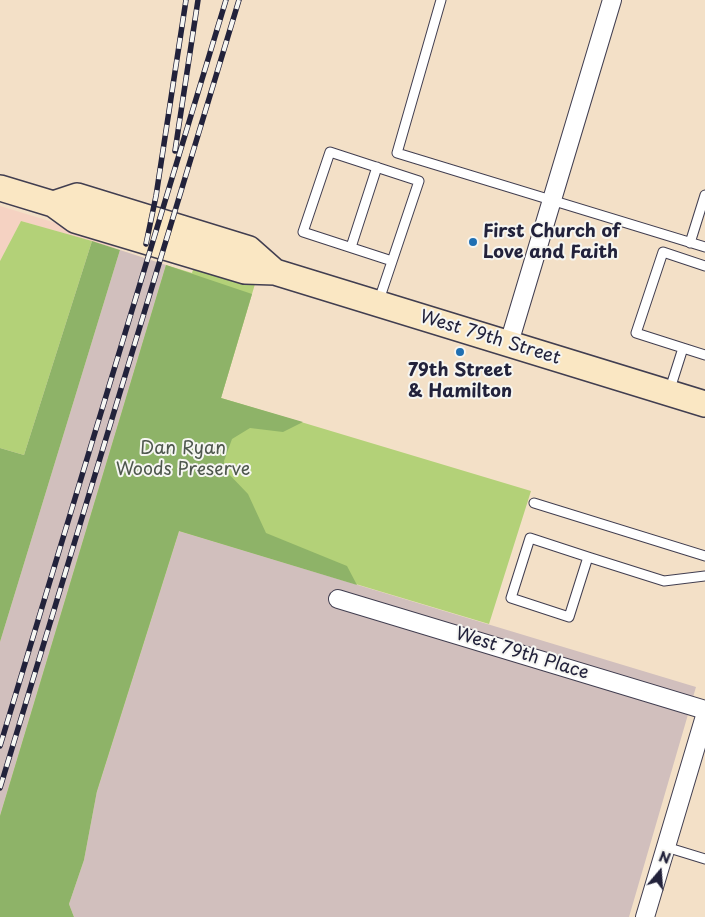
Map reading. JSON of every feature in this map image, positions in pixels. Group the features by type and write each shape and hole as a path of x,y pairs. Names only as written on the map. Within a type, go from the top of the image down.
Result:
{"main road":[{"name":"West 79th Street","path":"0,188 53,204 74,220 245,271 275,272 705,404"}],"street":[{"path":"509,343 612,0"},
{"name":"West 79th Place","path":"338,599 705,710"},
{"path":"645,917 705,716"}],"lane":[{"path":"441,0 398,153 705,247"},
{"path":"378,303 419,181 330,152 303,232 392,261"},
{"path":"351,247 377,168"},
{"path":"690,243 705,195"},
{"path":"705,266 663,252 636,332 705,355"},
{"path":"668,392 683,348"},
{"path":"534,503 705,556"},
{"path":"588,557 569,617 511,598 530,538 664,581 705,576"},
{"path":"666,847 705,859"}],"shaded area":[{"path":"0,206 115,241 114,248 21,221 0,261"},
{"path":"120,250 166,265 0,816 0,642"},
{"path":"179,531 696,687 629,917 74,917 69,904 84,860 97,791"}],"green space":[{"path":"21,221 92,241 24,455 0,448 0,261"},
{"path":"92,241 120,250 0,642 0,448 24,455"},
{"name":"Dan Ryan Woods Preserve","path":"166,265 192,273 194,266 255,284 221,398 531,491 489,624 179,531 97,791 0,917 0,816"},
{"name":"Dan Ryan Woods Preserve","path":"166,265 252,294 221,398 303,422 283,432 250,428 232,439 224,461 225,470 248,494 266,533 347,566 357,585 179,531 97,791 84,860 69,904 74,917 0,917 0,816"}],"railway":[{"path":"146,244 156,196 186,0"},
{"path":"175,151 198,0"},
{"path":"0,746 226,0"},
{"path":"0,788 239,0"}],"place":[{"name":"First Church of Love and Faith","path":"473,242"},
{"name":"79th Street & Hamilton","path":"460,352"}]}
